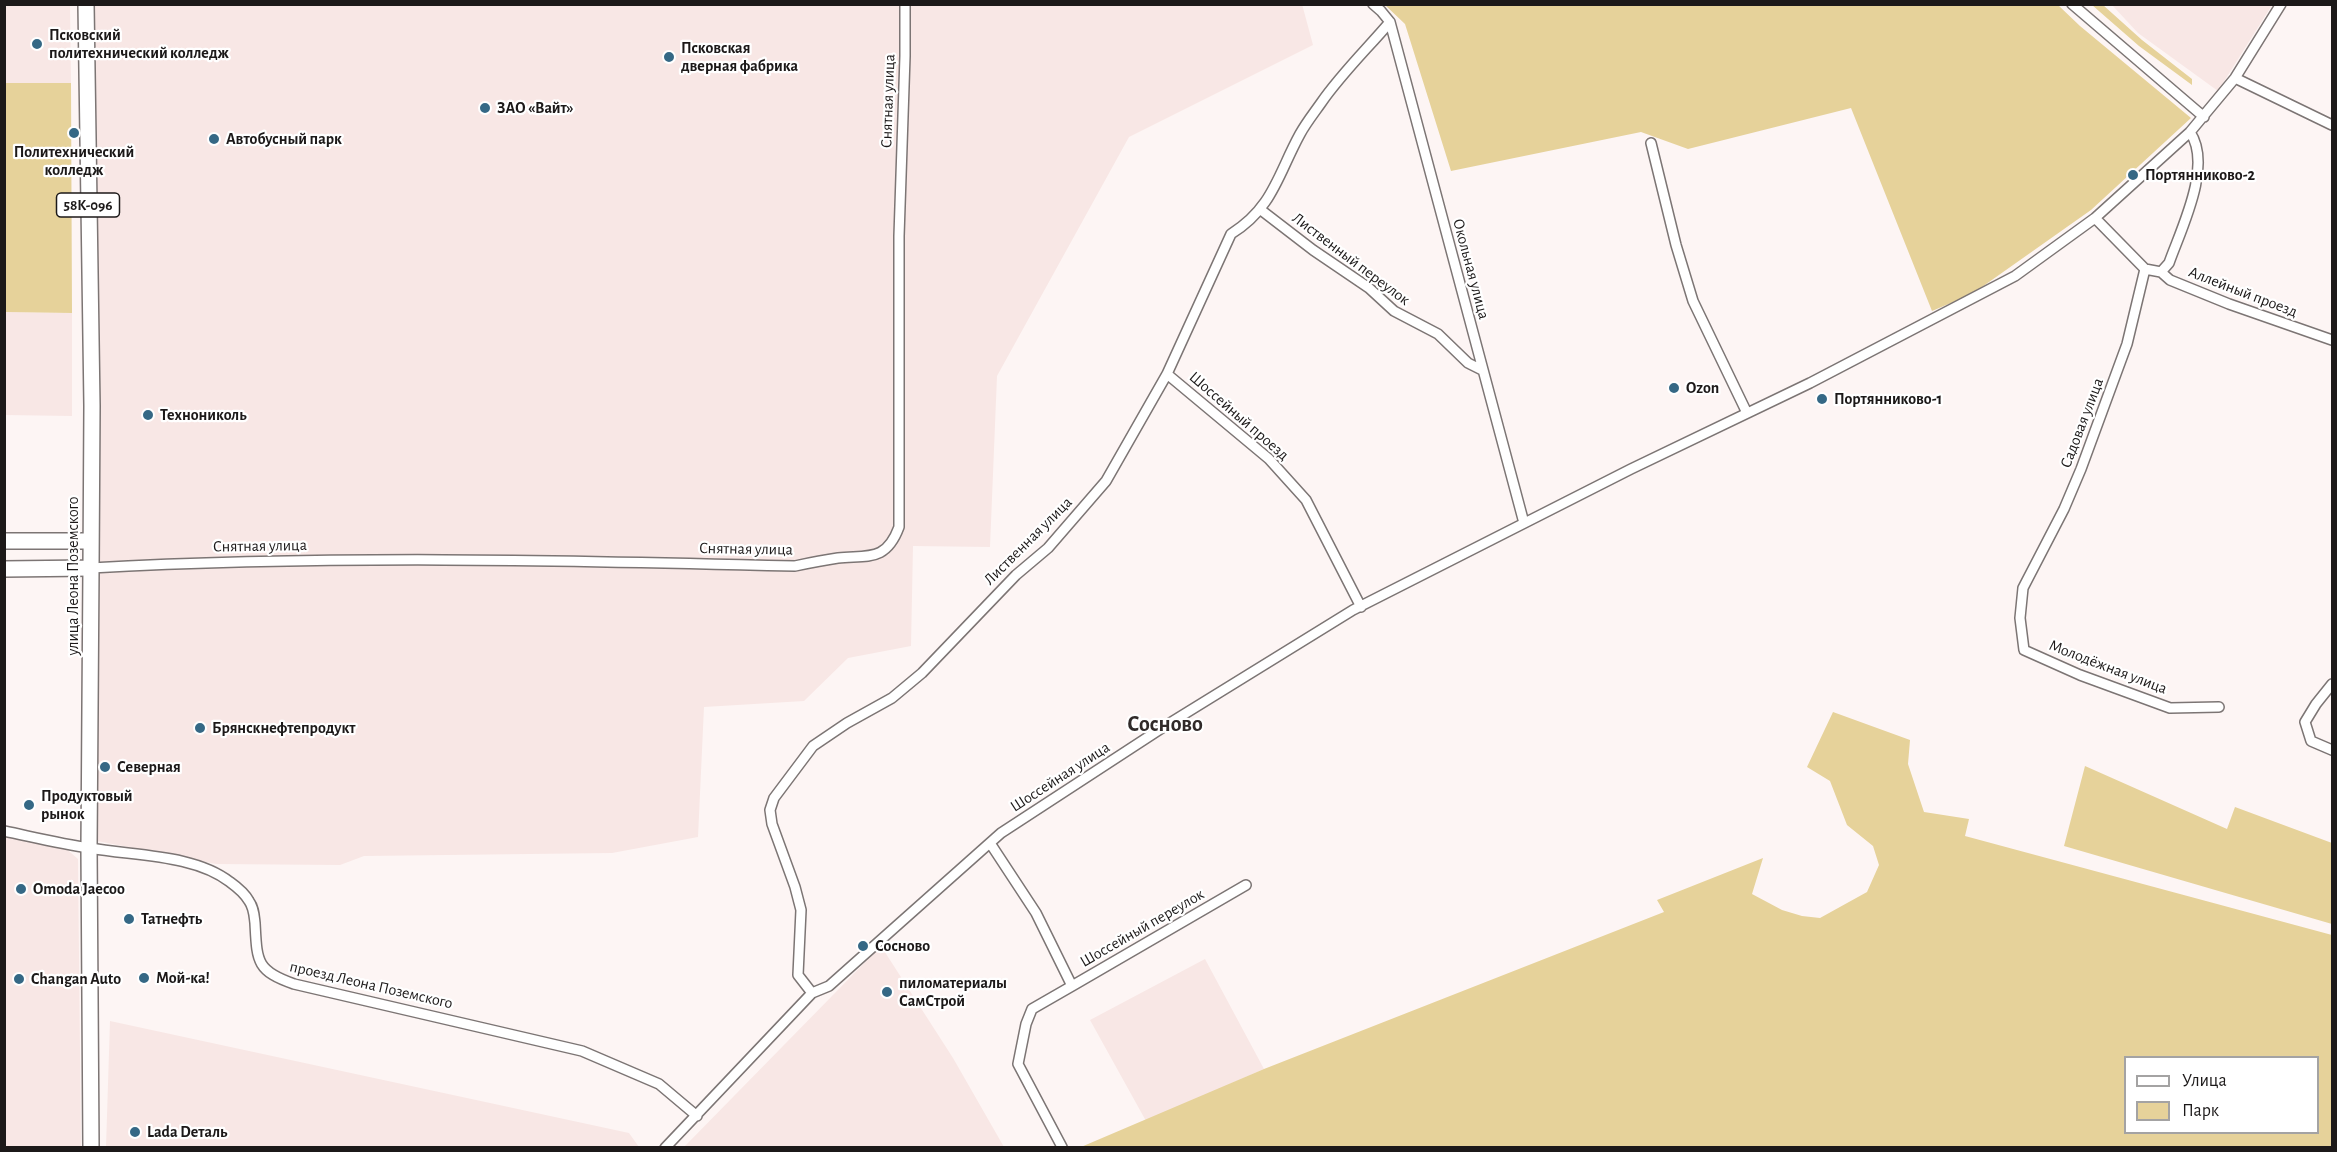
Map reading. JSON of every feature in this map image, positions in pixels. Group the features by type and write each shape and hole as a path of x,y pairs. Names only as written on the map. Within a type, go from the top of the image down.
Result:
{"main road":[{"name":"улица Леона Поземского","path":"86,4 92,540 89,848 91,1148"},
{"path":"4,541 92,540"},
{"path":"4,569 91,568"}],"street":[{"name":"Снятная улица","path":"91,568 203,562 454,558 795,566 839,558 872,557 883,550 891,543 899,527 899,236 906,56 905,4"},
{"path":"1373,4 1390,22"},
{"path":"2072,4 2204,117"},
{"name":"Шоссейная улица","path":"665,1148 812,993 829,986 1001,833 1165,726 1361,607 1524,523 1942,316 2015,276 2096,218 2190,132 2235,78 2281,4"},
{"name":"Лиственная улица","path":"812,993 798,975 801,910 772,824 770,810 774,798 813,746 847,723 892,698 922,673 1016,574 1047,548 1106,482 1167,374 1231,234 1246,225 1261,210 1271,195 1300,134 1322,101 1390,22"},
{"name":"Окольная улица","path":"1390,22 1524,523"},
{"path":"2235,78 2332,125"},
{"path":"2161,272 2169,263 2193,194 2199,163 2197,142 2190,132"},
{"path":"1651,143 1676,245 1693,301 1747,413"},
{"name":"Лиственный переулок","path":"1261,210 1313,250 1369,288 1394,311 1438,334 1468,363 1482,370"},
{"path":"2096,218 2145,269"},
{"name":"Аллейный проезд","path":"2145,269 2161,272 2170,280 2229,304 2332,340"},
{"name":"Садовая улица","path":"2024,650 2020,618 2023,588 2064,509 2081,469 2127,344 2145,269"},
{"name":"Шоссейный проезд","path":"1167,374 1269,459 1305,500 1361,607"},
{"name":"Молодёжная улица","path":"2024,650 2080,675 2170,708 2218,707"},
{"path":"2332,684 2316,704 2306,722 2311,741 2332,750"},
{"name":"проезд Леона Поземского","path":"4,831 89,848 188,863 220,875 249,900 254,912 256,950 264,968 275,978 582,1051 659,1084 697,1116"},
{"name":"Шоссейный переулок","path":"990,843 1036,913 1072,986 1246,885"},
{"path":"1062,1147 1018,1064 1026,1024 1032,1009 1072,986"}],"shaded area":[{"name":"Псковский политехнический колледж","path":"5,4 70,5 71,83 5,83"},
{"path":"1302,4 1313,45 1129,137 997,376 990,547 913,546 911,646 848,658 804,701 704,707 698,837 612,853 364,856 340,865 216,864 97,841 89,5"},
{"path":"2112,5 2272,5 2218,91 2138,33"},
{"path":"5,312 72,313 72,416 5,415"},
{"path":"4,837 63,846 78,859 81,1147 5,1147"},
{"path":"881,946 953,1058 1004,1147 684,1147"},
{"path":"1205,959 1264,1069 1146,1121 1090,1020"},
{"path":"110,1021 629,1133 639,1147 106,1147"}],"green space":[{"path":"1385,5 2058,5 2191,118 2091,210 1972,294 1932,311 1851,108 1688,149 1641,132 1451,171 1405,24"},
{"path":"2092,5 2103,5 2142,40 2192,79 2192,85 2139,46"},
{"path":"5,83 71,83 72,313 5,312"},
{"path":"1833,712 1910,740 1908,764 1924,812 1969,819 1965,836 2332,935 2332,1147 1081,1147 1264,1069 1664,912 1657,900 1763,858 1752,894 1782,910 1820,918 1867,892 1879,865 1873,846 1847,825 1830,781 1807,767"},
{"path":"2085,766 2227,829 2235,807 2332,843 2332,924 2064,846"}],"place":[{"name":"Псковский политехнический колледж","path":"37,44"},
{"name":"Псковская дверная фабрика","path":"669,57"},
{"name":"ЗАО «Вайт»","path":"485,108"},
{"name":"Политехнический колледж","path":"74,133"},
{"name":"Автобусный парк","path":"214,139"},
{"name":"Портянниково-2","path":"2133,175"},
{"name":"Ozon","path":"1674,388"},
{"name":"Портянниково-1","path":"1822,399"},
{"name":"Технониколь","path":"148,415"},
{"name":"Брянскнефтепродукт","path":"200,728"},
{"name":"Северная","path":"105,767"},
{"name":"Продуктовый рынок","path":"29,805"},
{"name":"Omoda Jaecoo","path":"21,889"},
{"name":"Татнефть","path":"129,919"},
{"name":"Сосново","path":"863,946"},
{"name":"Мой-ка!","path":"144,978"},
{"name":"Changan Auto","path":"19,979"},
{"name":"пиломатериалы СамСтрой","path":"887,992"},
{"name":"Lada Dеталь","path":"135,1132"}],"district":[{"name":"Сосново","path":"1165,724"}]}
